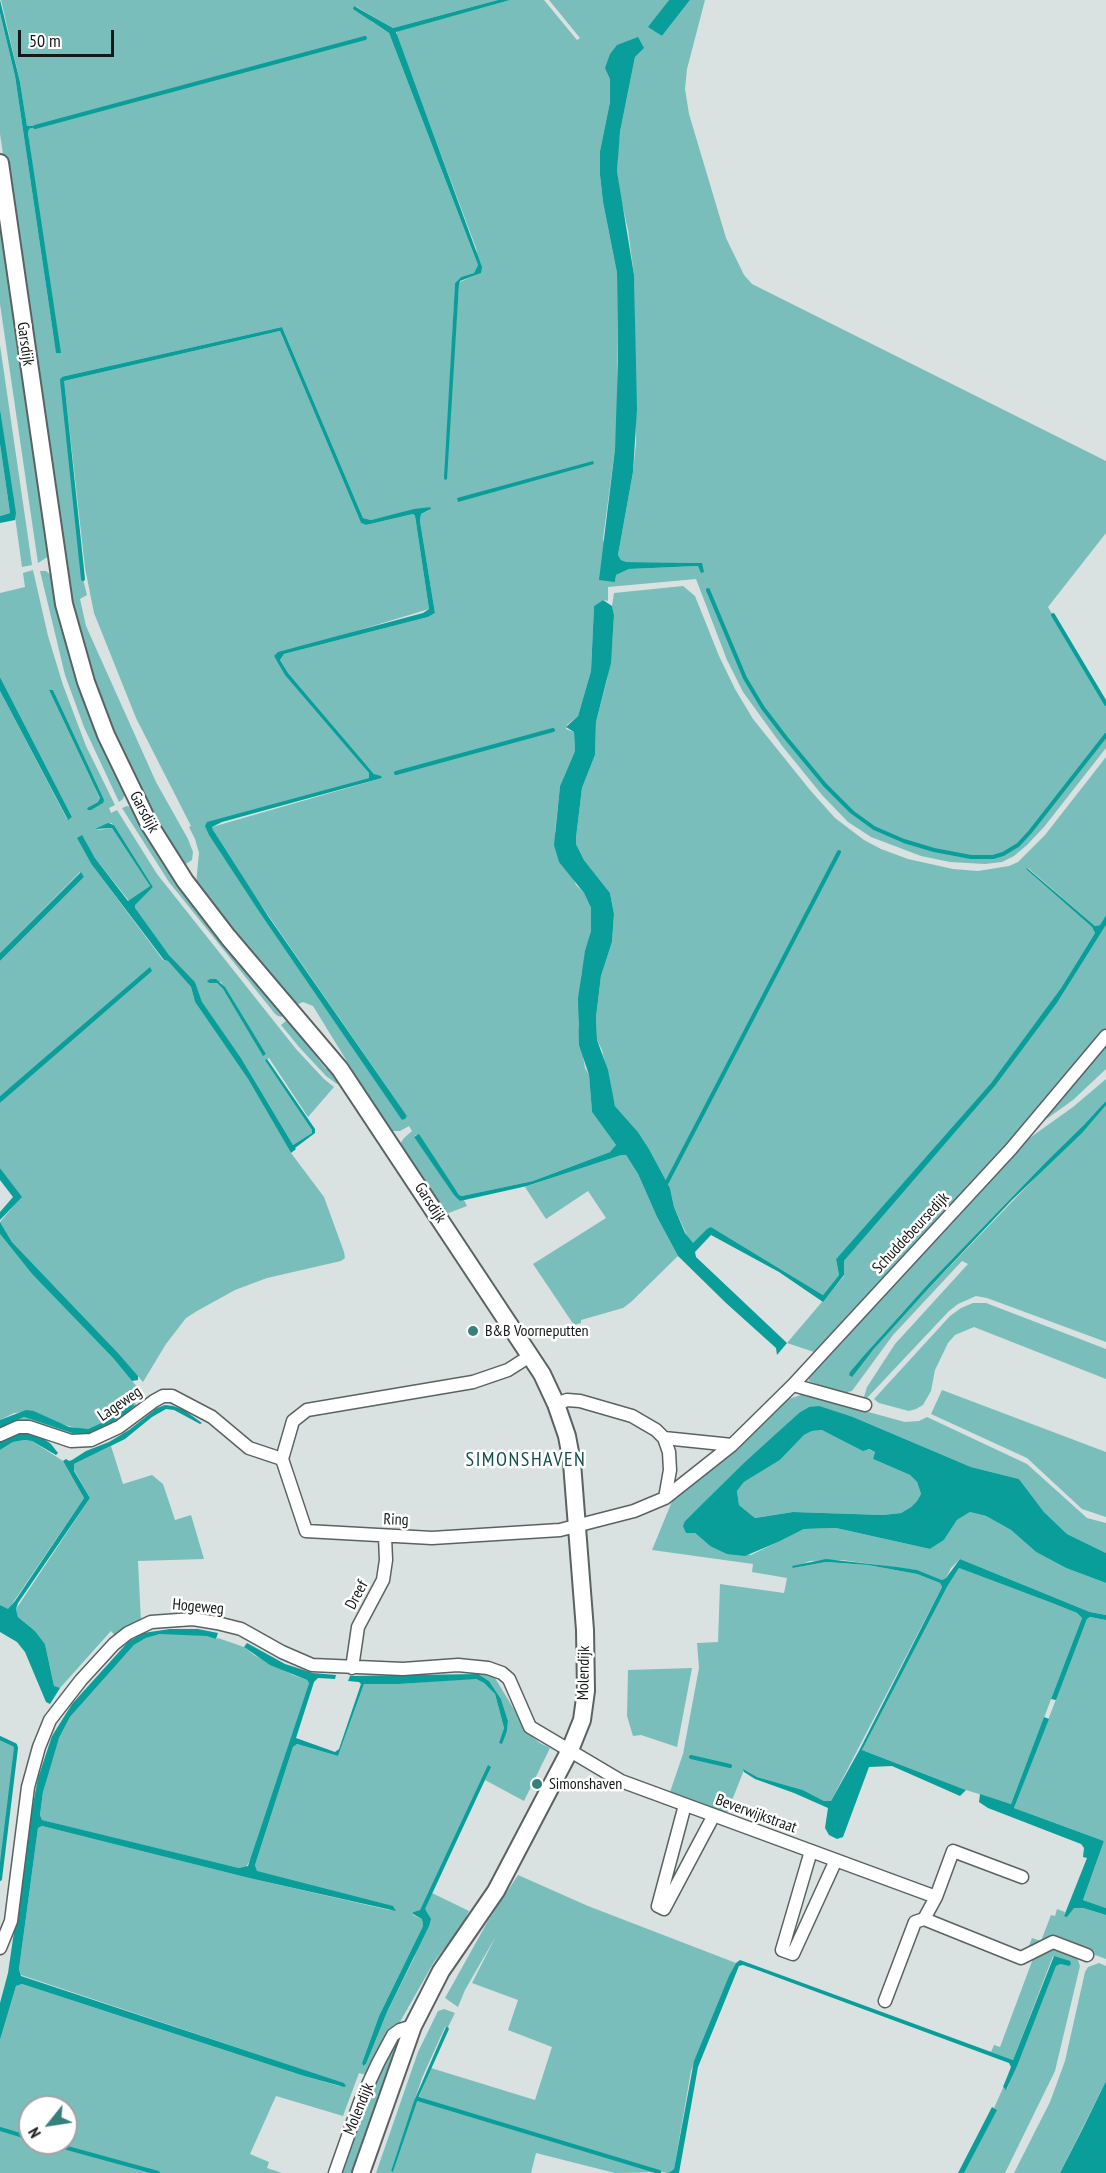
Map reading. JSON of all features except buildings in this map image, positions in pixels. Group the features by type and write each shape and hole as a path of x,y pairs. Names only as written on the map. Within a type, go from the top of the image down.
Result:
{"main road":[{"name":"Garsdijk","path":"0,163 64,604 86,682 106,735 149,824 185,881 228,937 340,1069 530,1356"},
{"name":"Molendijk","path":"361,2173 413,2026 441,1971 496,1891 570,1750 582,1720 586,1691 585,1630 572,1463 567,1436 552,1390 530,1356"}],"street":[{"name":"Schuddebeursedijk","path":"665,1498 732,1445 793,1385 1011,1149 1106,1036"},
{"path":"282,1459 293,1422 306,1410 473,1383 508,1370 530,1356"},
{"path":"793,1385 865,1405"},
{"name":"Lageweg","path":"0,1435 18,1427 29,1427 71,1441 90,1440 119,1427 163,1396 171,1396 212,1417 249,1448 282,1459"},
{"path":"556,1404 567,1400 580,1401 632,1416 656,1430 664,1438 669,1452 670,1470 665,1498"},
{"path":"664,1438 732,1445"},
{"name":"Ring","path":"282,1459 306,1531 432,1538 560,1530 634,1511 665,1498"},
{"name":"Dreef","path":"352,1668 358,1627 383,1580 386,1560 385,1537"},
{"name":"Hogeweg","path":"0,1948 11,1921 28,1787 39,1747 50,1720 81,1680 120,1639 151,1622 193,1619 241,1629 282,1652 312,1665 403,1669 459,1665 488,1668 502,1673 509,1679 530,1727 570,1750"},
{"name":"Beverwijkstraat","path":"570,1750 621,1781 936,1897"},
{"path":"685,1805 658,1906 664,1910 714,1815"},
{"path":"811,1851 782,1950 793,1954 836,1860"},
{"path":"924,1919 936,1897 953,1851 1022,1877"},
{"path":"885,2001 915,1922 924,1919 1021,1958 1053,1942 1087,1955"},
{"name":"Molendijk","path":"335,2173 360,2102 378,2063 393,2035 413,2026"}],"shaded area":[{"path":"0,0 20,82 27,126 35,126 29,129 28,133 61,353 56,353 15,76 0,13"},
{"path":"1,0 498,0 393,28 355,6 372,22 389,33 478,265 474,273 461,277 455,283 445,480 459,285 460,282 480,273 476,248 397,37 397,31 510,0 544,0 577,40 580,38 549,0 669,0 649,27 662,36 690,0 705,0 687,69 685,89 689,114 726,238 744,275 752,284 1106,461 1106,533 1048,607 1106,704 1106,748 1044,827 1014,856 1002,862 985,864 950,862 921,856 871,837 848,822 822,795 783,747 743,692 727,660 696,579 608,587 608,601 603,600 594,606 591,671 578,716 567,725 566,729 574,732 575,751 560,786 555,832 576,885 584,893 591,908 591,931 581,976 578,1024 585,1068 589,1075 592,1112 616,1145 610,1152 533,1181 462,1196 416,1135 414,1137 460,1201 464,1200 467,1206 446,1214 401,1148 400,1144 412,1131 409,1126 400,1131 392,1131 388,1128 313,1006 303,1002 296,1005 234,933 196,884 199,853 189,827 191,826 136,718 94,613 85,568 64,381 280,331 361,523 366,525 413,514 415,516 429,609 274,656 369,773 369,778 206,824 264,919 403,1120 407,1116 241,876 215,836 212,827 382,778 374,774 288,673 280,660 284,654 428,617 435,613 420,521 421,514 430,510 430,507 371,520 363,518 282,327 61,377 83,579 87,595 80,599 86,626 156,782 188,839 193,852 192,860 184,865 149,810 99,701 70,599 0,134 0,13 15,76 56,353 28,133 29,129 35,126 27,126 20,82","holes":["644,48 635,57 620,132 617,171 634,275 636,443 618,555 625,562 701,563 698,566 629,569 616,575 615,582 603,539 618,412 617,273 603,202 600,151 610,102 610,79"]},
{"path":"498,0 510,0 396,32 482,267 481,273 460,281 459,285 447,479 445,480 455,283 461,277 474,273 478,265 389,33 353,9 354,6 393,28"},
{"path":"669,0 690,0 662,36 648,27"},
{"path":"638,37 644,48 635,57 620,132 617,171 634,275 637,409 633,472 618,555 626,562 702,563 704,572 701,573 698,566 629,569 616,575 615,582 599,580 615,449 618,362 617,273 603,202 600,151 610,102 610,79 605,68 610,54 617,45"},
{"path":"0,225 49,556 38,563 0,304"},
{"path":"282,327 363,518 371,520 430,507 431,509 421,514 420,521 435,613 428,617 284,654 280,660 288,673 374,774 382,778 222,822 212,827 268,916 407,1116 402,1120 264,919 205,826 207,822 369,778 369,773 285,675 274,656 278,652 423,613 429,609 415,516 413,514 366,525 361,523 280,331 64,381 61,377"},
{"path":"0,345 32,565 22,567 0,409"},
{"path":"0,409 16,513 15,520 0,523 0,516 10,513 0,444"},
{"path":"0,444 10,513 0,516"},
{"path":"593,461 594,464 458,502 457,498"},
{"path":"33,570 48,636 63,685 86,746 115,805 109,808 111,813 117,810 157,874 296,1049 334,1087 308,1117 269,1058 266,1060 312,1130 312,1133 293,1145 241,1058 202,1003 195,982 169,955 134,908 134,905 153,887 114,825 111,823 97,830 112,828 150,886 129,901 95,858 82,836 92,865 163,960 168,961 191,987 195,1002 248,1079 291,1153 324,1197 345,1258 341,1261 267,1278 235,1290 197,1311 186,1318 166,1344 143,1382 12,1242 0,1222 21,1197 0,1168 0,1103 52,1057 31,1070 0,1096 0,961 84,877 80,872 0,953 0,691 67,819 72,817 0,677 0,593 25,587 23,573","holes":["49,690 53,690 94,784","100,799 102,804 87,808","208,981 221,982 266,1054 263,1055 223,989 217,983"]},
{"path":"40,571 46,571 52,576 72,662 98,735 125,793 119,802 84,727 65,675"},
{"path":"683,586 695,596 719,656 753,719 835,818 864,840 881,849 908,859 953,869 978,871 1009,866 1018,862 1045,835 1106,757 1106,915 1100,925 1095,926 1028,868 1026,869 1092,927 1095,933 1061,988 991,1083 836,1259 839,1275 823,1295 711,1227 693,1244 690,1242 674,1207 670,1188 649,1149 638,1132 615,1106 602,1050 597,1040 596,1017 601,976 612,942 614,914 610,893 584,860 576,844 576,838 582,788 595,755 596,722 607,680 612,644 614,593"},
{"path":"603,600 612,606 614,615 611,663 596,722 595,755 582,788 576,838 576,844 584,860 610,893 614,914 612,942 601,976 596,1017 597,1040 608,1070 615,1106 638,1132 649,1149 670,1188 674,1207 685,1233 693,1243 711,1227 823,1295 839,1275 836,1259 991,1083 1061,988 1095,933 1092,927 1026,869 1095,926 1100,925 1106,915 1106,925 1057,1003 995,1086 844,1261 844,1275 823,1302 779,1272 711,1235 695,1252 696,1257 787,1343 777,1355 776,1348 678,1256 638,1174 626,1155 527,1186 460,1201 414,1137 419,1134 459,1195 462,1196 533,1181 610,1152 616,1145 592,1112 589,1075 579,1045 578,998 585,951 591,931 591,908 584,893 559,862 554,845 560,786 575,751 574,732 566,727 578,716 591,671 594,606"},
{"path":"0,677 72,817 68,820 0,691"},
{"path":"49,690 53,690 104,800 91,810 87,808 98,802 100,798"},
{"path":"127,806 133,808 224,942 283,1015 281,1017 276,1015 169,882 122,808"},
{"path":"108,823 114,825 153,887 135,905 135,908 169,955 195,982 202,1002 241,1058 293,1145 312,1133 312,1130 265,1060 267,1059 315,1129 315,1133 291,1153 248,1079 195,1002 191,987 168,961 164,960 92,865 77,838 82,835 95,858 128,901 150,886 112,828 95,829"},
{"path":"81,872 84,877 0,961 0,953"},
{"path":"1106,925 1106,1029 1098,1041 1053,1099 817,1353 787,1343 844,1276 844,1261 995,1086 1057,1003"},
{"path":"150,967 152,971 0,1103 0,1096"},
{"path":"216,979 225,987 266,1054 263,1056 223,989 217,983 209,983 207,981"},
{"path":"287,1020 326,1069 329,1067 341,1081 337,1084 326,1076 299,1047 281,1025"},
{"path":"1106,1041 1106,1069 1073,1100 1031,1130"},
{"path":"1106,1079 1106,1101 1091,1119 1106,1103 1106,1342 976,1296 949,1311 867,1398 864,1397 867,1387 895,1344 968,1264 962,1261 893,1335 852,1391 837,1392 809,1381 808,1374 1024,1142 1073,1107","holes":["1083,1128 927,1290 864,1360 867,1352 929,1283 1044,1164"]},
{"path":"1106,1101 1106,1105 1082,1133 1012,1200 927,1290 852,1377 849,1375 929,1283"},
{"path":"621,1154 626,1155 638,1174 678,1256 623,1308 581,1320 581,1323 574,1325 533,1264 606,1218 588,1191 546,1219 525,1187"},
{"path":"0,1168 22,1197 0,1220 0,1212 13,1197 0,1180"},
{"path":"0,1222 12,1242 119,1354 138,1376 138,1380 132,1381 113,1358 32,1274 0,1234"},
{"path":"0,1234 32,1274 113,1358 138,1388 131,1398 139,1408 118,1424 86,1437 0,1432 1,1427 24,1417 72,1433 103,1429 131,1403 112,1418 88,1429 61,1424 34,1411 14,1413 0,1420"},
{"path":"973,1303 986,1303 1106,1349 1106,1379 974,1327 955,1335 948,1343 935,1370 931,1391 923,1405 909,1411 879,1403 874,1399 950,1316"},
{"path":"942,1390 1106,1452 1106,1517 1082,1509 1027,1458 931,1414"},
{"path":"801,1395 905,1422 919,1421 927,1417 1027,1464 1087,1518 1106,1523 1106,1553 1067,1534 1044,1512 1019,1479 971,1467 853,1417 809,1407 800,1412 685,1521 710,1546 751,1555 804,1529 836,1528 930,1549 944,1540 957,1520 970,1512 986,1516 1011,1530 1036,1552 1066,1568 1106,1583 1106,1615 1090,1612 960,1559 942,1580 916,1570 842,1560 810,1561 793,1568 826,1562 868,1565 917,1574 940,1583 942,1587 831,1801 824,1801 803,1790 757,1777 744,1770 727,1813 670,1792 683,1754 699,1668 697,1643 718,1642 720,1584 784,1593 787,1578 752,1572 753,1564 652,1550 673,1499 782,1401"},
{"path":"132,1403 134,1406 117,1421 91,1434 72,1433 24,1417 0,1428 0,1420 26,1410 34,1411 69,1427 88,1429 112,1418"},
{"path":"165,1405 184,1410 202,1423 174,1410 166,1409 152,1417 125,1439 74,1464 74,1471 90,1498 18,1603 16,1609 18,1617 35,1631 45,1644 54,1686 60,1688 50,1704 46,1702 25,1652 17,1642 0,1632 0,1605 8,1609 15,1601 84,1498 63,1461 72,1460 86,1451 109,1442 157,1408"},
{"path":"819,1406 853,1417 971,1467 1019,1479 1044,1512 1067,1534 1106,1553 1106,1583 1066,1568 1036,1552 1011,1530 986,1516 970,1512 957,1520 944,1540 930,1549 836,1528 804,1529 745,1556 727,1554 710,1546 695,1533 686,1533 683,1526 685,1521 745,1462 800,1412 809,1407","holes":["822,1430 863,1451 869,1449 875,1452 873,1459 910,1475 917,1482 921,1494 911,1507 901,1513 883,1515 793,1512 755,1518 739,1505 737,1491 744,1482 780,1460 804,1435 812,1431"]},
{"path":"822,1430 875,1452 873,1459 910,1475 917,1482 921,1494 917,1501 901,1513 883,1515 793,1512 755,1518 739,1505 737,1491 744,1482 780,1460 804,1435"},
{"path":"21,1432 37,1434 51,1444 58,1453 56,1455 32,1441 24,1440 13,1442 0,1450 0,1440"},
{"path":"32,1441 63,1461 84,1498 8,1610 0,1605 0,1450 13,1442"},
{"path":"111,1446 123,1484 152,1475 163,1484 175,1520 191,1515 204,1559 138,1561 141,1622 117,1638 111,1631 60,1688 56,1688 45,1644 35,1631 18,1617 16,1609 90,1498 74,1470 74,1464"},
{"path":"826,1559 917,1570 942,1580 960,1559 1090,1612 1106,1615 1106,1620 1090,1617 1087,1619 1056,1700 1051,1699 1082,1618 1077,1613 959,1568 862,1750 966,1790 960,1796 892,1766 869,1767 843,1837 837,1839 829,1835 825,1828 828,1808 755,1779 743,1769 757,1777 803,1790 824,1801 831,1801 860,1749 942,1587 940,1583 917,1574 868,1565 826,1562 793,1568 792,1566"},
{"path":"959,1568 1077,1613 1082,1618 1011,1804 966,1790 862,1750"},
{"path":"1090,1617 1106,1620 1106,1908 1083,1900 1104,1841 1014,1808 1087,1619"},
{"path":"170,1629 198,1629 218,1633 216,1639 206,1636 160,1634 134,1645 70,1717 59,1738 43,1792 40,1815 42,1820 239,1868 248,1866 309,1683 307,1680 270,1665 244,1647 247,1643 285,1664 313,1673 336,1675 335,1679 318,1678 314,1682 296,1738 335,1752 339,1749 361,1684 348,1681 350,1676 478,1674 489,1681 501,1699 508,1721 502,1744 499,1743 504,1728 495,1694 484,1683 476,1679 364,1684 338,1756 297,1744 293,1747 255,1865 257,1871 393,1906 396,1911 249,1878 42,1826 38,1828 19,1969 21,1976 344,2083 346,2086 344,2087 22,1984 16,1986 0,2040 0,2003 8,1973 31,1815 38,1778 52,1736 72,1704 128,1642 143,1633"},
{"path":"160,1634 187,1634 218,1638 244,1647 254,1655 309,1683 251,1859 246,1867 239,1868 65,1826 42,1820 40,1815 51,1761 70,1717 134,1645"},
{"path":"692,1668 677,1747 641,1735 633,1736 627,1716 628,1670"},
{"path":"479,1670 495,1678 529,1734 550,1748 524,1801 485,1780 491,1767 420,1910 413,1912 413,1915 422,1919 423,1926 379,2016 362,2063 363,2066 366,2064 387,2012 414,1958 428,1914 424,1910 432,1893 469,1911 462,1925 434,1962 369,2072 366,2075 359,2073 343,2116 276,2096 250,2154 269,2162 267,2168 282,2173 0,2173 0,2040 16,1986 22,1984 304,2076 339,2086 345,2085 21,1975 19,1969 38,1828 42,1826 249,1878 389,1910 395,1908 257,1872 255,1865 293,1747 297,1744 338,1756 364,1684 466,1679 476,1679 484,1683 495,1694 504,1728 500,1742 507,1731 508,1721 501,1699 489,1681 478,1674"},
{"path":"1044,1717 1049,1719 1014,1808 1104,1841 1083,1900 1106,1908 1106,1915 1083,1908 1074,1908 1067,1917 1064,1916 1087,1858 1083,1857 1084,1848 1081,1844 988,1808 979,1802 980,1794 1011,1804"},
{"path":"0,1738 15,1745 16,1748 0,1879"},
{"path":"488,1765 491,1767 425,1909 431,1919 429,1926 387,2012 366,2064 363,2066 362,2063 379,2016 423,1926 422,1919 413,1912 420,1910"},
{"path":"518,1875 588,1906 736,1963 691,2071 674,2169 670,2172 615,2173 536,2153 531,2173 376,2173 418,2052 438,2011 444,2009 455,2013 448,2027 445,2027 422,2078 391,2171 393,2172 431,2068 535,2100 552,2047 508,2030 518,2000 472,1983 496,1936 465,1990 458,2007 445,1998 488,1921"},
{"path":"1074,1908 1083,1908 1106,1915 1106,1959 1052,1939 1027,1951 1032,1938 1041,1941 1051,1915 1055,1916 1057,1909 1065,1912 1064,1916"},
{"path":"1054,1946 1076,1954 1080,1966 1055,2071 1005,2173 964,2173 996,2110 994,2108 1003,2088 1007,2089 1056,1965 1069,1966 1053,1956 1013,2060 991,2052 994,2045 1000,2047 1034,1956"},
{"path":"1054,1956 1070,1961 1071,1964 1056,1966 1006,2090 1003,2087 1011,2067 1009,2063 760,1971 743,1965 739,1966 698,2067 679,2173 664,2173 674,2169 694,2061 729,1976 740,1960 1013,2060"},
{"path":"1099,1963 1106,1966 1106,2081 1060,2173 1014,2173 1050,2102 1065,2061 1085,1972 1088,1967"},
{"path":"446,2027 449,2029 419,2096 393,2172 391,2171 414,2101"},
{"path":"400,2036 354,2173 338,2173 388,2049"},
{"path":"1106,2081 1106,2173 1060,2173 1083,2128"},
{"path":"992,2107 997,2110 964,2173 958,2173"}],"waterway":[{"path":"35,127 365,38"},
{"path":"62,380 83,579"},
{"path":"708,590 745,678 763,708 786,738 825,785 852,812 874,828 904,841 971,857 993,857 1003,854 1018,845 1030,832 1106,735"},
{"path":"1053,615 1106,704"},
{"path":"396,773 553,730"},
{"path":"667,1182 839,852"},
{"path":"0,1738 15,1745 16,1748 0,1879"},
{"path":"691,1757 730,1766"},
{"path":"418,2099 659,2172"},
{"path":"0,2129 18,2134"},
{"path":"78,2151 158,2173"}],"place":[{"name":"B&B Voorneputten","path":"473,1331"},
{"name":"Simonshaven","path":"537,1784"}],"district":[{"name":"SIMONSHAVEN","path":"526,1460"}]}
